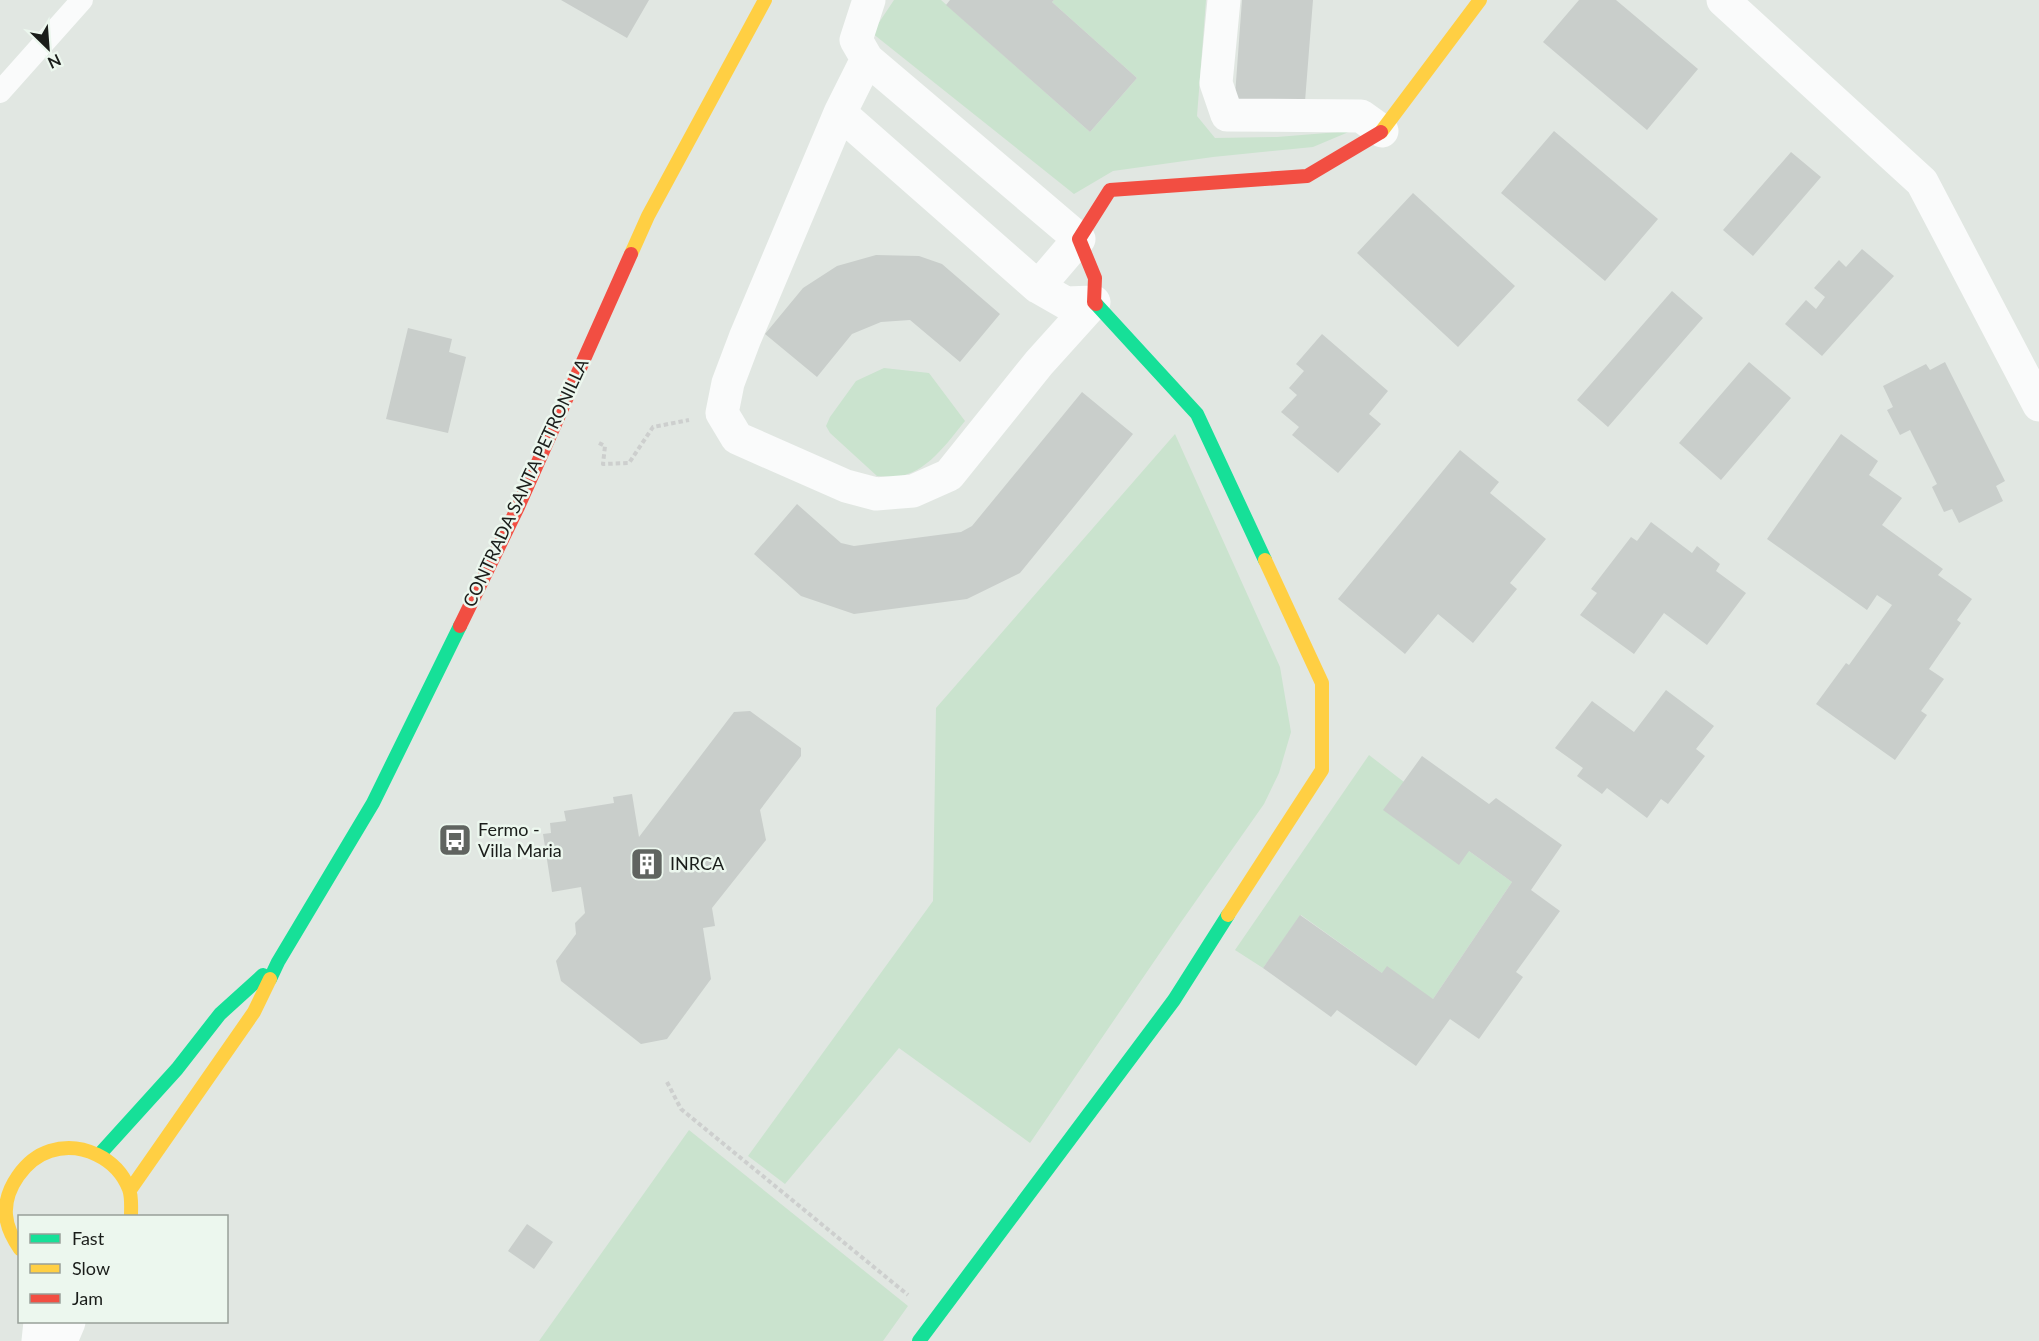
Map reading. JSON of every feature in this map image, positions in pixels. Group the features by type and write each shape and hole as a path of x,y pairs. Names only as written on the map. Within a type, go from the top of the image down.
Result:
{"main road":[{"name":"CONTRADA SANTA PETRONILLA","path":"130,1190 254,1012 278,962 373,803 518,507 648,216 765,0"},
{"path":"919,1341 1174,1000 1322,770 1322,684 1197,414 1094,302 1095,278 1079,239 1110,190 1307,176 1383,131 1480,0"},
{"name":"CONTRADA SANTA PETRONILLA","path":"99,1155 177,1069 220,1014 278,962"},
{"path":"18,1246 11,1236 3,1213 11,1187 26,1166 50,1151 76,1148 99,1155 116,1167 130,1190 131,1215"}],"street":[{"path":"869,0 856,40 867,59 1079,239 1038,287"},
{"path":"1224,0 1216,82 1227,115 1361,116 1383,131"},
{"path":"1723,0 1922,182 2039,405"},
{"path":"867,59 840,112 728,383 722,413 737,438 764,452 846,486 876,494 913,491 949,475 1039,363 1094,302"},
{"path":"840,112 1038,287 1066,303 1094,302"},
{"path":"38,1341 40,1323"},
{"path":"61,1341 69,1323"}],"lane":[{"path":"0,92 82,0"}],"path":[{"path":"599,443 605,446 603,464 629,463 654,427 722,413"},
{"path":"667,1082 681,1109 915,1302"}],"green space":[{"path":"894,0 941,0 1090,132 1137,78 1052,2 1054,0 1206,0 1197,116 1215,138 1277,137 1351,131 1313,147 1213,157 1113,171 1074,194 872,33"},
{"path":"884,368 929,373 965,421 927,463 917,470 896,477 877,476 830,433 826,426 856,381"},
{"path":"1175,434 1280,667 1291,732 1279,773 1264,804 1030,1143 899,1048 785,1184 748,1156 933,901 936,708"},
{"path":"1369,755 1404,782 1469,851 1512,882 1433,999 1382,973 1301,915 1263,968 1235,950"},
{"path":"689,1130 908,1306 883,1341 539,1341"}],"building":[{"path":"561,0 649,0 627,38"},
{"path":"950,0 1054,0 1052,2 1137,78 1090,132 946,5"},
{"path":"1242,0 1313,0 1304,114 1234,109"},
{"path":"1579,0 1616,0 1698,69 1647,130 1543,42"},
{"path":"1554,131 1658,219 1605,281 1501,193"},
{"path":"1791,152 1821,177 1753,256 1723,230"},
{"path":"1413,193 1515,286 1458,347 1357,253"},
{"path":"1862,249 1894,276 1822,356 1785,324 1806,300 1816,309 1825,297 1814,288 1839,260 1846,267"},
{"path":"876,255 919,256 942,264 1000,314 960,362 910,320 881,322 852,334 817,377 765,334 803,288 837,266"},
{"path":"1672,291 1703,318 1608,427 1577,400"},
{"path":"408,328 452,339 449,352 466,357 448,433 386,419"},
{"path":"1322,334 1388,391 1369,414 1381,424 1338,473 1292,435 1299,427 1281,412 1297,395 1289,388 1304,371 1296,364"},
{"path":"1749,362 1791,398 1721,480 1679,443"},
{"path":"1945,362 2005,481 1996,486 2003,501 1959,523 1952,509 1944,512 1932,487 1937,484 1910,430 1900,435 1887,410 1893,407 1883,386 1926,364 1930,370"},
{"path":"1082,392 1133,434 1020,573 967,599 854,614 801,596 754,554 797,504 841,543 854,546 961,532 972,526"},
{"path":"1841,434 1878,461 1869,475 1902,498 1882,525 1943,569 1938,575 1972,599 1957,620 1961,623 1929,669 1944,679 1921,711 1927,715 1895,760 1816,704 1846,663 1849,665 1892,605 1877,595 1867,610 1767,539"},
{"path":"1460,450 1499,482 1490,493 1546,539 1510,583 1517,589 1473,643 1438,614 1405,654 1338,599"},
{"path":"1651,522 1692,553 1697,546 1720,564 1716,571 1746,593 1707,645 1664,613 1634,654 1580,615 1597,593 1591,589 1631,537 1637,541"},
{"path":"1666,690 1714,726 1696,749 1705,756 1668,804 1661,799 1647,818 1607,788 1602,794 1577,776 1583,768 1555,748 1592,701 1634,732"},
{"name":"INRCA","path":"750,711 801,748 801,756 760,810 766,840 712,908 715,926 703,928 711,979 667,1039 641,1044 561,981 556,961 576,934 575,923 585,913 581,887 552,892 543,834 551,833 550,823 566,821 564,811 614,803 613,797 632,794 639,837 734,712"},
{"path":"1422,756 1489,804 1496,798 1562,845 1531,890 1560,911 1516,972 1523,977 1479,1039 1450,1019 1416,1066 1337,1010 1331,1017 1263,968 1300,915 1382,973 1387,966 1433,999 1512,882 1469,851 1459,865 1383,810"},
{"path":"527,1224 553,1242 534,1269 508,1251"}],"traffic: fast":[{"path":"1096,304 1197,414 1265,560"},
{"path":"270,979 373,803 460,626"},
{"path":"919,1341 1174,1000 1228,915"},
{"path":"99,1155 177,1069 220,1014 263,975"}],"traffic: slow":[{"path":"631,254 648,216 765,0"},
{"path":"1381,132 1480,0"},
{"path":"1228,915 1322,770 1322,683 1265,560"},
{"path":"130,1190 254,1012 270,979"},
{"path":"18,1245 11,1233 6,1215 6,1205 12,1185 32,1161 50,1151 74,1148 85,1150 107,1161 116,1169 129,1189 131,1215"}],"traffic: jam":[{"path":"1096,304 1094,302 1095,278 1079,239 1110,190 1307,176 1381,132"},
{"path":"460,626 518,507 631,254"}],"place":[{"name":"Fermo - Villa Maria","path":"455,840"},
{"name":"INRCA","path":"647,864"}]}
